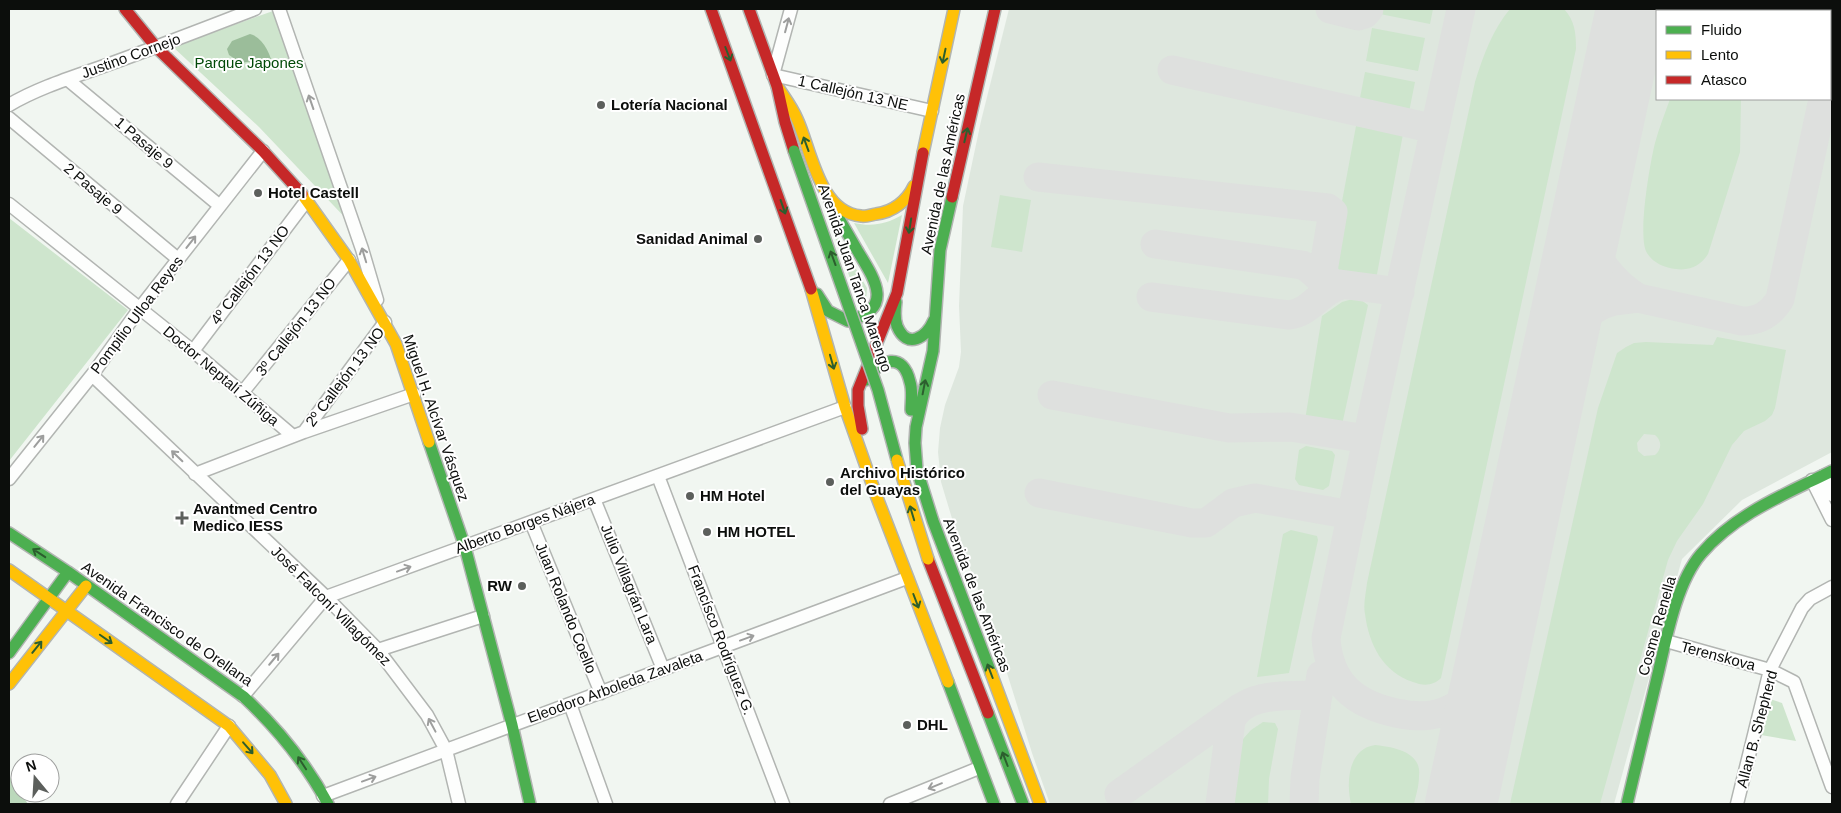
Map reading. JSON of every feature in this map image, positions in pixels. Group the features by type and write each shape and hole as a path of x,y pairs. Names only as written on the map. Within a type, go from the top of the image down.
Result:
{"main road":[{"name":"Miguel H. Alcívar Vásquez","path":"124,9 156,47 263,151 307,200 349,260 384,320 396,344 414,394 465,547 512,725 530,804"},
{"path":"711,9 745,100 852,407"},
{"name":"Avenida Juan Tanca Marengo","path":"749,9 775,80 794,151 878,390 904,485 928,559 976,684"},
{"name":"Avenida de las Américas","path":"954,9 917,178 897,293 852,407 876,495 994,804"},
{"name":"Avenida de las Américas","path":"995,9 940,250 933,351 916,428 917,470 933,521 1040,804"},
{"path":"775,80 796,118 823,189 875,280 878,295 876,302 873,308 863,317 848,321 834,315 822,304 808,278"},
{"path":"823,189 833,204 840,210 849,214 869,216 888,211 904,201 914,188 917,178"},
{"path":"897,293 896,318 897,324 904,335 910,339 920,338 930,331 934,319"},
{"path":"852,407 861,393 866,378 876,366 888,361 898,362 904,368 912,388 912,444 917,470"},
{"name":"Cosme Renella","path":"1627,804 1666,642 1684,580 1701,554 1721,534 1757,508 1823,476"},
{"name":"Avenida Francisco de Orellana","path":"9,533 68,572 243,696 266,717 296,752 326,800"},
{"path":"9,570 229,726 270,775 286,804"},
{"path":"9,652 68,572"},
{"path":"9,684 86,586"},
{"path":"974,628 976,684 1023,804"}],"street":[{"name":"Justino Cornejo","path":"9,106 22,98 67,79 255,9"},
{"path":"280,9 362,249 384,320"},
{"path":"775,80 791,9"},
{"name":"1 Pasaje 9","path":"67,79 220,206"},
{"name":"1 Callejón 13 NE","path":"775,80 932,111"},
{"name":"2 Pasaje 9","path":"9,118 178,259"},
{"name":"Pompilio Ulloa Reyes","path":"9,478 92,375 140,308 263,151"},
{"name":"4º Callejón 13 NO","path":"193,351 307,200"},
{"name":"Doctor Neptalí Zúñiga","path":"9,204 140,308 242,393 299,434"},
{"name":"3º Callejón 13 NO","path":"242,393 349,260"},
{"name":"2º Callejón 13 NO","path":"299,434 384,320"},
{"name":"José Falconí Villagómez","path":"92,375 326,597 378,650 427,715 446,750 459,804"},
{"path":"195,474 299,434 414,394"},
{"name":"Alberto Borges Nájera","path":"326,597 852,407"},
{"name":"Francísco Rodríguez G.","path":"658,476 783,804"},
{"path":"1823,476 1832,495"},
{"path":"1823,476 1832,520"},
{"name":"Julio Villagrán Lara","path":"594,499 663,669"},
{"name":"Juan Rolando Coello","path":"531,522 600,692"},
{"name":"Eleodoro Arboleda Zavaleta","path":"326,800 446,750 907,578"},
{"name":"Allan B. Shepherd","path":"1737,804 1770,670 1802,608 1810,599 1832,586"},
{"path":"243,696 326,597"},
{"path":"378,650 482,616"},
{"name":"Terenskova","path":"1666,642 1770,670 1794,682 1832,787"},
{"path":"570,704 606,804"},
{"path":"177,804 229,726"},
{"path":"890,804 979,768"}],"shaded area":[{"path":"1009,9 1832,9 1832,452 1742,500 1682,559 1614,804 1050,804 997,641 954,525 941,482 938,452 940,428 945,405 959,367 961,352 959,306 963,206 981,121"},
{"path":"250,34 259,39 266,47 272,62 273,67 271,69 253,61 241,63 229,55 227,49 232,41"},
{"path":"9,776 10,803 28,804 9,804"}],"green space":[{"path":"1376,9 1433,9 1430,24 1375,13"},
{"path":"1510,9 1564,9 1571,18 1574,28 1576,49 1441,678 1431,684 1420,684 1393,672 1374,647 1364,610 1367,583 1475,82 1489,43 1498,25"},
{"name":"Parque Japones","path":"273,11 353,226 259,127 173,47"},
{"path":"1372,28 1425,38 1418,71 1366,61"},
{"path":"1365,72 1415,82 1409,112 1359,103"},
{"path":"1670,100 1741,100 1740,152 1708,254 1699,264 1691,268 1672,268 1660,264 1650,257 1644,244 1645,200 1657,137"},
{"path":"1356,126 1403,134 1375,285 1328,277"},
{"path":"1000,195 1031,200 1022,252 991,247"},
{"path":"902,215 888,283 854,223 879,224"},
{"path":"9,218 128,310 9,461"},
{"path":"830,224 867,288 866,301 861,308"},
{"path":"1356,298 1368,305 1342,425 1305,420 1322,316 1342,302"},
{"path":"1717,337 1786,350 1775,408 1772,415 1765,421 1744,431 1732,445 1703,504 1677,541 1668,560 1600,804 1510,804 1598,408 1617,353 1634,343 1646,342 1713,345","holes":["1644,434 1655,435 1660,442 1659,450 1655,455 1644,456 1638,451 1637,443"]},
{"path":"1306,446 1332,451 1335,455 1329,486 1323,490 1299,485 1295,479 1299,450"},
{"path":"1291,530 1317,536 1318,540 1289,673 1257,677 1283,534"},
{"path":"1767,698 1782,703 1796,741 1761,735"},
{"path":"1263,722 1275,723 1278,729 1269,779 1268,804 1232,804 1243,739 1251,730"},
{"path":"1375,745 1398,749 1416,761 1419,768 1419,780 1414,804 1351,804 1349,777 1354,760 1366,748"}],"taxiway":[{"path":"1330,9 1358,16 1365,14 1369,9"},
{"path":"1461,9 1367,439 1326,638 1332,667 1346,689 1368,704 1396,713 1411,715 1438,714 1452,708 1467,698 1478,686 1493,655"},
{"path":"1623,9 1625,39"},
{"path":"1625,39 1656,21"},
{"path":"1172,70 1435,129"},
{"path":"1563,327 1602,305 1614,301 1638,298 1742,321 1754,320 1769,313 1780,299 1823,100"},
{"path":"1038,177 1328,208 1333,212 1323,271 1330,283"},
{"path":"1584,232 1606,269 1620,284 1638,298"},
{"path":"1155,244 1302,265 1325,282 1400,292"},
{"path":"1151,297 1289,315 1304,310 1328,291 1342,285"},
{"path":"1052,395 1229,428 1290,427 1367,439"},
{"path":"1039,493 1192,523 1206,523 1233,503 1255,498 1352,515"},
{"path":"1304,804 1305,778 1321,675"},
{"path":"1220,804 1231,721 1237,711 1246,704 1269,697 1318,695"},
{"path":"1119,794 1241,707"}],"runway":[{"path":"1461,804 1632,9"}],"traffic: fast":[{"path":"794,151 878,390 897,460"},
{"path":"952,197 940,250 933,351 916,427 917,470 933,521 991,673"},
{"path":"817,294 828,311 848,321 863,316 872,309 876,301 877,292 870,271 830,203"},
{"path":"896,302 896,323 906,338 916,339 921,336 934,320"},
{"path":"866,380 884,363 897,362 907,372 911,385 911,410"},
{"path":"429,442 465,547 512,725 530,804"},
{"path":"1627,804 1668,630 1678,596 1692,566 1715,540 1746,516 1832,471"},
{"path":"9,533 68,572 244,697 291,747 328,804"},
{"path":"9,653 68,572"},
{"path":"948,682 994,804"},
{"path":"988,713 1023,804"}],"traffic: slow":[{"path":"923,153 954,9"},
{"path":"777,86 795,115 819,178 835,204 847,212 861,216 882,213 899,205 914,186"},
{"path":"302,194 349,260 396,344 429,442"},
{"path":"811,289 845,407 876,495 948,682"},
{"path":"897,460 928,559"},
{"path":"9,570 229,726 270,775 286,804"},
{"path":"9,684 86,586"},
{"path":"991,673 1040,804"}],"traffic: jam":[{"path":"125,9 156,47 263,151 302,194"},
{"path":"711,9 811,289"},
{"path":"749,9 777,86 794,151"},
{"path":"952,197 995,9"},
{"path":"862,429 858,406 858,390 897,293 923,153"},
{"path":"928,559 988,713"}],"place":[{"name":"Lotería Nacional","path":"601,105"},
{"name":"Hotel Castell","path":"258,193"},
{"name":"Sanidad Animal","path":"758,239"},
{"name":"Archivo Histórico del Guayas","path":"830,482"},
{"name":"HM Hotel","path":"690,496"},
{"name":"Avantmed Centro Medico IESS","path":"182,518"},
{"name":"HM HOTEL","path":"707,532"},
{"name":"RW","path":"522,586"},
{"name":"DHL","path":"907,725"}]}
